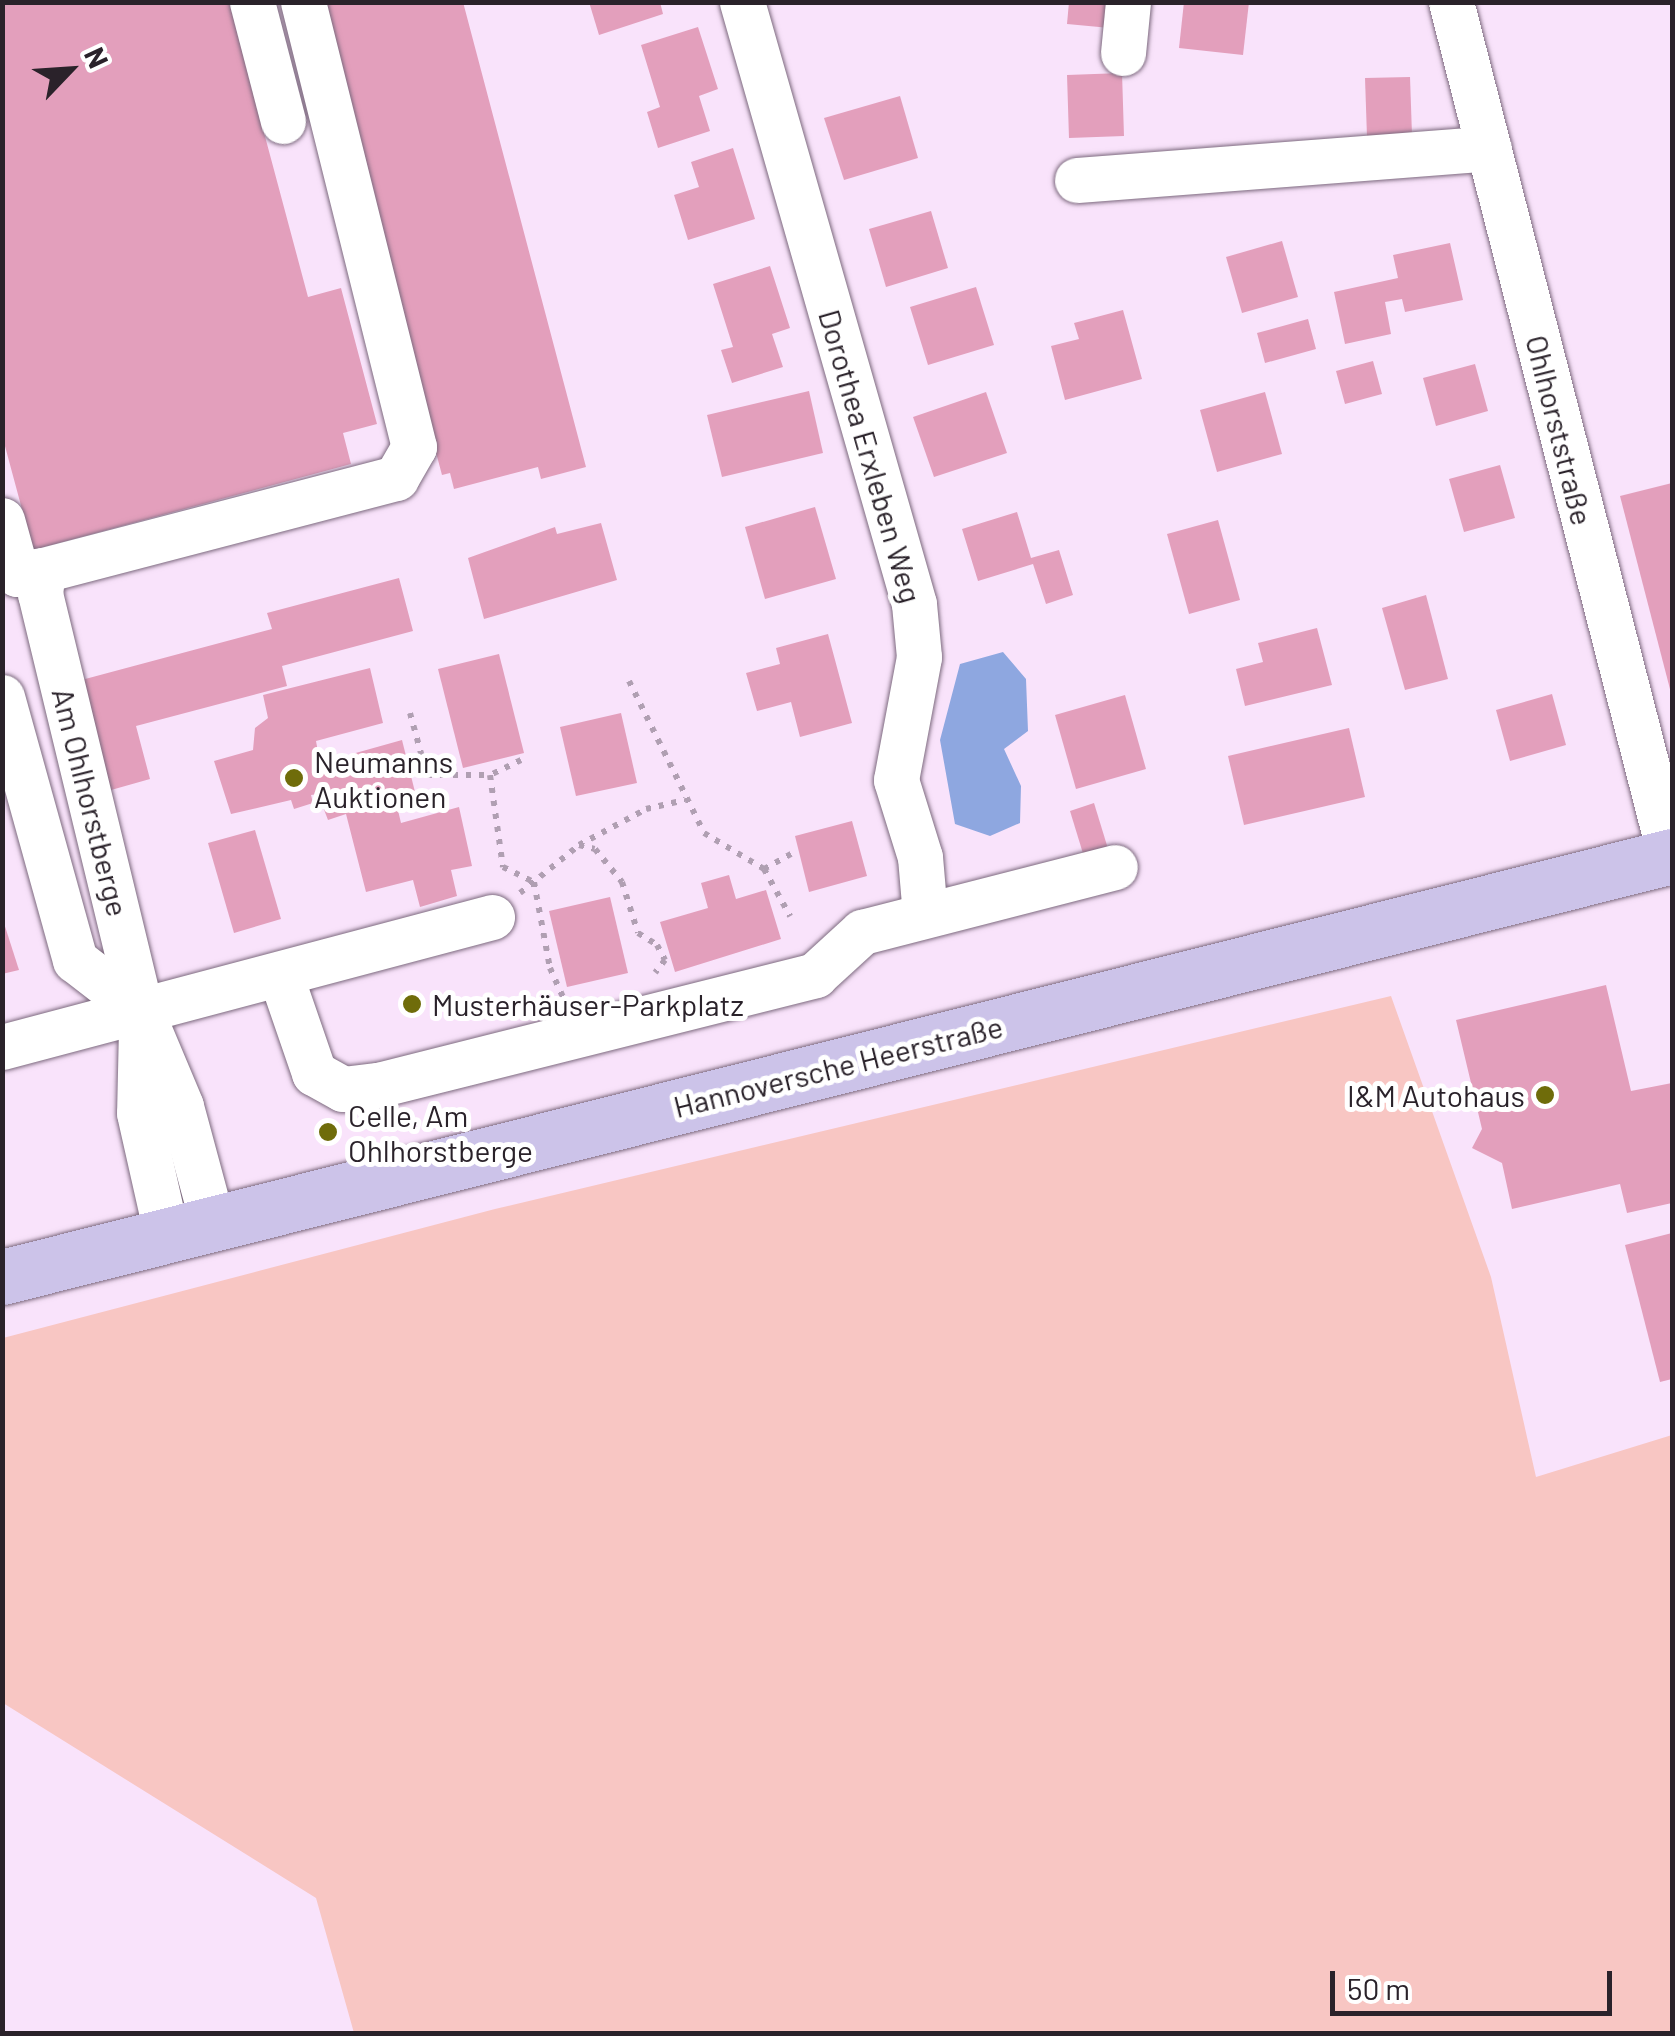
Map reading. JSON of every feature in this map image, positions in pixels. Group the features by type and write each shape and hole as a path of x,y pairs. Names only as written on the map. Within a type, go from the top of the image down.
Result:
{"main road":[{"name":"Hannoversche Heerstraße","path":"2,1277 1671,856"}],"street":[{"path":"252,2 283,121"},
{"path":"2,520 16,574 41,582 396,478 414,447 303,2"},
{"name":"Dorothea Erxleben Weg","path":"742,2 914,604 920,657 896,780 920,857 925,915"},
{"path":"1123,53 1128,2"},
{"name":"Ohlhorststraße","path":"1452,2 1671,856"},
{"path":"1076,180 1489,148"},
{"name":"Am Ohlhorstberge","path":"41,582 142,1011 181,1106 190,1231"},
{"path":"2,697 75,960 142,1011"},
{"path":"280,974 314,1072 343,1089 814,976 862,932 1114,867"},
{"path":"2,1047 492,916"}],"path":[{"path":"629,681 704,833 764,869 790,916"},
{"path":"410,713 428,775 490,775 521,760"},
{"path":"490,775 503,867 534,882"},
{"path":"492,916 579,845 646,810 686,800"},
{"path":"579,845 595,849 622,882 638,934 656,945 664,960 645,978"},
{"path":"764,869 790,854"},
{"path":"534,882 550,968 558,995 568,1000"}],"shaded area":[{"path":"1391,996 1491,1277 1536,1477 1672,1435 1672,2033 354,2033 316,1898 3,1703 3,1338 495,1209"}],"water":[{"path":"1003,652 1026,679 1028,731 1004,749 1021,786 1020,823 990,836 955,824 940,740 960,664"}],"building":[{"path":"2,2 229,2 308,297 341,288 377,424 343,433 351,464 33,550 2,435"},
{"path":"316,2 463,2 586,467 541,479 538,467 454,489 450,473 442,475"},
{"path":"589,2 660,2 663,14 599,35"},
{"path":"1069,2 1113,2 1110,28 1067,24"},
{"path":"1184,2 1249,2 1243,55 1179,48"},
{"path":"698,27 718,89 699,96 710,131 658,148 647,112 660,107 641,45"},
{"path":"1122,73 1124,136 1069,138 1067,75"},
{"path":"1410,77 1412,135 1367,137 1365,78"},
{"path":"900,96 918,158 844,180 824,118"},
{"path":"733,148 755,219 688,240 674,195 699,187 691,162"},
{"path":"931,211 948,268 886,287 869,229"},
{"path":"1282,241 1298,297 1242,313 1226,257"},
{"path":"1450,243 1463,300 1405,312 1402,299 1385,302 1391,334 1345,344 1334,292 1398,278 1393,255"},
{"path":"770,266 790,328 772,334 783,367 732,383 721,350 733,347 713,284"},
{"path":"976,287 994,345 928,365 910,307"},
{"path":"1123,310 1142,379 1065,400 1051,346 1079,339 1074,323"},
{"path":"1308,319 1316,349 1265,363 1257,333"},
{"path":"1373,361 1382,394 1345,404 1336,371"},
{"path":"1475,364 1488,411 1436,426 1423,378"},
{"path":"809,391 823,453 722,477 707,415"},
{"path":"986,392 1007,453 934,477 913,417"},
{"path":"1265,392 1282,454 1217,472 1200,410"},
{"path":"1500,465 1515,518 1464,532 1449,479"},
{"path":"1672,483 1672,693 1671,693 1620,496"},
{"path":"815,507 836,579 765,599 745,527"},
{"path":"1017,512 1031,558 1059,550 1073,595 1046,604 1033,564 978,581 962,529"},
{"path":"1218,520 1240,600 1189,614 1167,534"},
{"path":"601,523 617,580 484,619 468,558 555,527 557,534"},
{"path":"399,578 413,631 282,666 287,686 136,726 150,779 104,792 74,682 272,629 267,613"},
{"path":"1426,595 1448,679 1405,690 1382,608"},
{"path":"1317,628 1332,685 1245,706 1236,669 1263,662 1258,643"},
{"path":"828,634 852,723 800,737 791,702 757,711 746,673 780,664 776,648"},
{"path":"499,654 524,753 463,768 438,669"},
{"path":"370,668 383,723 316,741 320,763 402,740 416,796 396,802 401,823 459,807 472,866 451,870 457,896 420,907 413,880 366,892 346,814 328,820 318,794 311,795 313,803 294,809 291,800 231,814 214,761 253,750 255,728 268,718 263,695"},
{"path":"1552,694 1566,745 1510,761 1496,710"},
{"path":"1125,695 1146,769 1076,789 1055,715"},
{"path":"621,713 637,783 576,796 560,727"},
{"path":"1349,728 1365,797 1244,825 1228,756"},
{"path":"1094,803 1109,852 1085,860 1070,811"},
{"path":"852,821 867,876 809,892 795,836"},
{"path":"255,830 281,919 234,933 208,843"},
{"path":"729,875 736,899 766,890 781,939 675,972 660,922 708,908 701,883"},
{"path":"610,897 628,973 567,987 549,911"},
{"path":"2,917 19,970 2,974"},
{"name":"I&M Autohaus","path":"1606,985 1631,1091 1672,1083 1672,1203 1627,1213 1620,1184 1512,1209 1502,1163 1472,1148 1482,1129 1456,1020"},
{"path":"1672,1233 1672,1379 1660,1382 1625,1245"}],"place":[{"name":"Neumanns Auktionen","path":"294,778"},
{"name":"Musterhäuser-Parkplatz","path":"412,1004"},
{"name":"I&M Autohaus","path":"1545,1095"},
{"name":"Celle, Am Ohlhorstberge","path":"328,1132"}]}
